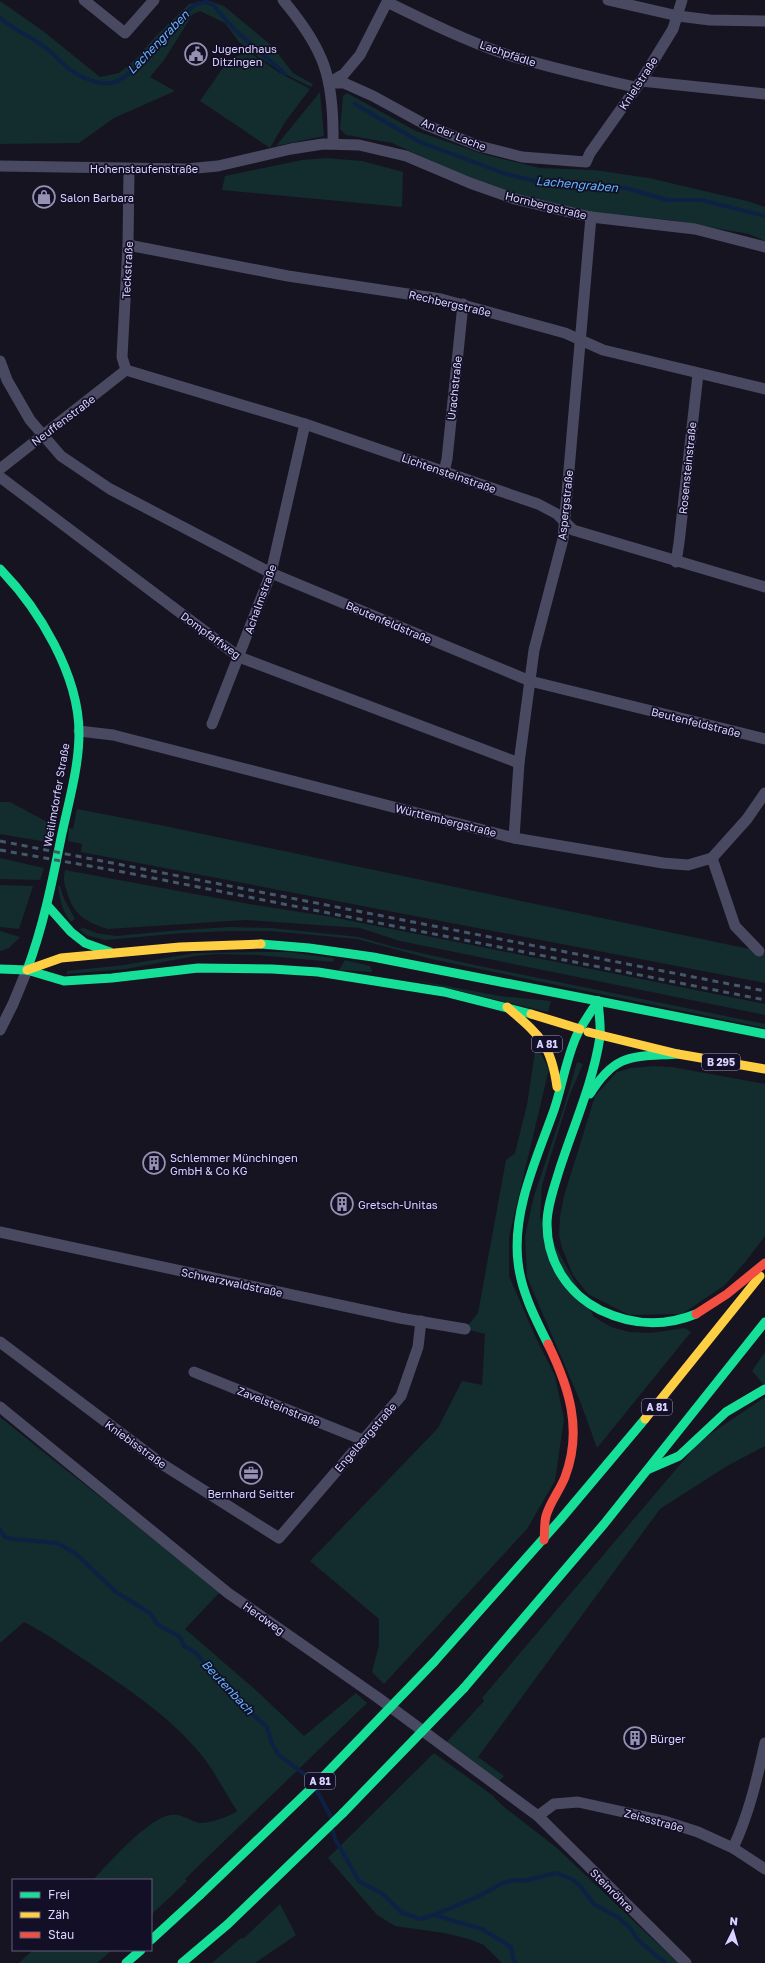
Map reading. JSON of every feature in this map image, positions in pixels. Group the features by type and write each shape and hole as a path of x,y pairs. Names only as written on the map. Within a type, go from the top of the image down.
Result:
{"main road":[{"name":"Weilimdorfer Straße","path":"0,569 20,591 44,627 58,655 71,690 77,712 79,731 77,756 47,905 40,936 27,970"},
{"path":"47,905 71,932 85,943 115,953"},
{"path":"27,970 61,958 213,945 263,944 338,958 598,1001 765,1034"},
{"path":"318,972 338,958"},
{"path":"0,970 27,970 64,982 198,968 272,969 318,972 444,992 507,1006 580,1029"},
{"path":"598,1001 600,1036 595,1060 554,1189 547,1223 547,1241 551,1256 560,1275 587,1303 608,1316 629,1322 649,1324 668,1323 687,1318 720,1298 765,1263"},
{"name":"A 81","path":"544,1540 546,1514 566,1475 572,1452 574,1427 572,1402 565,1380 528,1300 522,1283 518,1267 517,1243 524,1197 558,1098 573,1044 580,1029 598,1001"},
{"name":"A 81","path":"507,1006 543,1038 548,1047 553,1059 558,1098"},
{"name":"B 295","path":"580,1029 600,1036 678,1054 765,1069"},
{"path":"578,1110 608,1069 621,1061 639,1057 678,1054"},
{"name":"A 81","path":"152,1939 322,1778 434,1662 544,1540 652,1413 765,1269"},
{"name":"A 81","path":"182,1963 228,1924 343,1813 464,1688 604,1524 765,1322"},
{"path":"648,1470 679,1456 726,1412 749,1397 765,1390"},
{"path":"126,1963 140,1951"}],"street":[{"path":"84,0 125,33 154,0"},
{"path":"282,0 309,33 324,64 329,83 332,109 333,143"},
{"path":"608,0 678,16 710,20 765,21"},
{"name":"Knielstraße","path":"586,162 590,153 638,84 673,29 682,0"},
{"name":"Lachpfädle","path":"329,83 344,74 360,55 388,1 451,33 504,53 551,67 638,84 765,94"},
{"name":"An der Lache","path":"329,83 344,83 373,96 426,125 479,146 522,157 586,162"},
{"name":"Hohenstaufenstraße","path":"0,166 186,169 218,166 291,149 333,143"},
{"name":"Hornbergstraße","path":"333,143 359,145 406,156 470,184 515,199 591,217 695,229 765,247"},
{"name":"Teckstraße","path":"126,370 122,357 128,245 129,169"},
{"name":"Aspergstraße","path":"514,838 519,762 534,650 563,539 591,217"},
{"name":"Rechbergstraße","path":"128,245 288,276 418,294 463,304 565,333 603,350 765,389"},
{"name":"Urachstraße","path":"444,472 447,459 463,304"},
{"name":"Beutenfeldstraße","path":"0,361 7,380 30,420 42,436 61,456 110,489 271,573 530,680 765,739"},
{"name":"Lichtensteinstraße","path":"126,370 305,424 538,504 557,514 572,530 676,562 765,587"},
{"name":"Neuffenstraße","path":"0,469 126,370"},
{"name":"Rosensteinstraße","path":"676,562 698,374"},
{"name":"Achalmstraße","path":"212,724 271,573 305,424"},
{"name":"Dompfaffweg","path":"0,477 239,657 519,762"},
{"name":"Württembergstraße","path":"79,731 113,735 514,838 663,863 688,865 712,858"},
{"path":"759,951 735,926 712,858 747,819 765,793"},
{"path":"0,1030 14,1004 27,970"},
{"name":"Schwarzwaldstraße","path":"0,1232 465,1329"},
{"name":"Engelbergstraße","path":"279,1538 401,1396 418,1347 421,1321"},
{"name":"Kniebisstraße","path":"0,1342 162,1464 279,1538"},
{"name":"Zavelsteinstraße","path":"194,1372 363,1440"},
{"name":"Herdweg","path":"0,1407 228,1593 377,1697 538,1816"},
{"path":"733,1848 740,1833 755,1788 765,1743"},
{"name":"Zeissstraße","path":"538,1816 554,1804 578,1802 664,1821 698,1832 733,1848 765,1868"},
{"name":"Steinröhre","path":"538,1816 686,1963"}],"green space":[{"path":"207,0 224,6 272,46 293,73 313,84 311,87 285,74 260,58 239,42 225,23 200,11 193,14 164,60 150,77 175,91 114,118 79,143 0,144 0,1 43,31 100,77 119,73 136,59 155,37 189,4"},
{"path":"249,52 280,73 310,89 285,122 270,148 200,101 229,59"},
{"path":"320,92 324,136 276,146"},
{"path":"347,93 416,131 486,155 540,168 594,170 649,178 747,201 765,207 765,241 749,234 669,220 595,213 491,188 392,143 346,135 340,129 343,96"},
{"path":"326,158 362,161 403,172 402,207 222,190 225,176 302,160"},
{"path":"0,802 10,802 51,824 47,842 0,834"},
{"path":"77,809 160,825 759,951 765,954 765,983 81,852 82,844 68,841 69,828 73,829"},
{"path":"0,858 44,868 40,880 0,879"},
{"path":"65,870 249,904 332,917 765,1004 765,1015 400,941 360,928 246,920 108,929 87,921 73,907 65,886"},
{"path":"0,885 33,886 19,929 0,927"},
{"path":"58,886 60,886 64,899 75,919 71,922 65,914"},
{"path":"230,927 271,928 359,937 394,947 470,964 765,1024 765,1028 431,959 357,939 270,931 232,931 183,933 105,940 86,935 79,929 84,928 96,933 116,936"},
{"path":"0,931 20,937 9,948 0,951"},
{"path":"288,952 334,959 333,962 258,955 217,954 195,956 126,969 67,974 67,971 124,965 195,953"},
{"path":"345,960 370,966 372,972 339,970"},
{"path":"414,980 500,996 551,1001 548,1012"},
{"path":"536,1045 549,1069 509,1237 509,1276 535,1336 555,1376 564,1419 555,1481 527,1529 384,1684 372,1672 379,1645 379,1619 310,1561 438,1428 462,1381 482,1385 485,1334 465,1329 478,1313 506,1160 515,1153 527,1105"},
{"path":"577,1062 583,1064 570,1094 547,1168 542,1186 540,1218 594,1317 611,1327 629,1332 650,1333 685,1328 691,1332 597,1448 580,1401 527,1277 525,1236 534,1196 565,1104"},
{"path":"654,1066 672,1067 765,1084 765,1236 725,1285 682,1314 629,1315 588,1294 573,1275 562,1248 559,1235 560,1217 564,1196 595,1096 617,1072 631,1068"},
{"path":"765,1352 765,1384 764,1385 752,1371"},
{"path":"765,1397 765,1446 727,1466 660,1509 478,1757 504,1776 496,1784 443,1746 484,1701 482,1698 700,1441"},
{"path":"0,1417 220,1592 185,1629 258,1692 304,1736 356,1693 367,1703 185,1879 187,1881 152,1914 152,1879 94,1879 118,1853 151,1824 161,1818 170,1815 179,1815 200,1823 204,1823 230,1815 237,1811 203,1757 178,1730 151,1706 91,1664 24,1622 0,1643"},
{"path":"434,1753 492,1795 504,1807 557,1848 678,1963 502,1963 484,1945 469,1939 444,1933 395,1926 377,1915 328,1858"},
{"path":"280,1904 296,1935 255,1963 212,1963 241,1938 243,1939"},
{"path":"32,1951 111,1951 97,1963 19,1963"}],"waterway":[{"name":"Lachengraben","path":"0,18 35,40 79,75 92,81 109,83 117,81 135,69 155,49 189,10 196,4 205,2 213,5 235,30 285,74"},
{"name":"Lachengraben","path":"355,104 420,142 506,174 543,183 626,188 667,200 701,200 765,216"},
{"name":"Beutenbach","path":"0,1530 5,1537 57,1543 75,1553 116,1592 150,1613 158,1625 180,1637 184,1646 196,1653 237,1701 267,1727 272,1744 279,1755 303,1773 311,1782"},
{"name":"Beutenbach","path":"317,1791 331,1817"},
{"name":"Beutenbach","path":"333,1831 335,1839 359,1881 384,1895 401,1912 420,1919 434,1915 477,1897 503,1883 514,1880 524,1881 556,1873 572,1879 580,1886 594,1904 619,1918 631,1929 637,1939 665,1963"},
{"path":"434,1915 482,1929 511,1947 513,1960 516,1963"}],"railway":[{"path":"0,841 765,991"},
{"path":"0,850 123,872 765,1000"}],"traffic: fast":[{"path":"0,569 29,603 54,644 72,689 77,711 79,733 79,746 75,773 51,888 38,938 27,970"},
{"path":"47,905 71,932 85,943 110,952"},
{"path":"261,944 309,948 373,957 598,1001"},
{"path":"0,969 27,970 64,981 112,978 198,968 272,969 318,972 444,992 531,1014"},
{"path":"598,1001 765,1034"},
{"path":"598,1001 600,1037 593,1071 559,1171 548,1211 548,1238 551,1251 555,1263 569,1285 578,1295 600,1310 624,1319 648,1322 672,1321 696,1314"},
{"path":"548,1344 529,1304 522,1283 518,1262 517,1243 519,1223 527,1184 554,1110 576,1037 598,1001"},
{"path":"590,1094 608,1070 627,1059 678,1054"},
{"path":"464,1688 604,1524 765,1322"},
{"path":"649,1469 679,1456 726,1412 765,1389"},
{"path":"434,1662 560,1520 645,1419"},
{"path":"200,1895 322,1778 434,1662"},
{"path":"343,1813 464,1688"},
{"path":"182,1963 228,1924 343,1813"},
{"path":"152,1939 200,1895"},
{"path":"126,1963 140,1951"}],"traffic: slow":[{"path":"27,970 61,958 180,947 261,944"},
{"path":"507,1007 542,1041 551,1060 557,1087"},
{"path":"531,1014 580,1029"},
{"path":"588,1032 678,1054 765,1069"},
{"path":"645,1419 760,1276"}],"traffic: jam":[{"path":"696,1314 727,1294 765,1263"},
{"path":"544,1540 546,1516 565,1477 573,1442 571,1409 567,1393 562,1376 548,1344"}],"place":[{"name":"Jugendhaus Ditzingen","path":"196,54"},
{"name":"Salon Barbara","path":"44,197"},
{"name":"Schlemmer Münchingen GmbH & Co KG","path":"154,1163"},
{"name":"Gretsch-Unitas","path":"342,1204"},
{"name":"Bernhard Seitter","path":"251,1473"},
{"name":"Bürger","path":"635,1738"}]}
